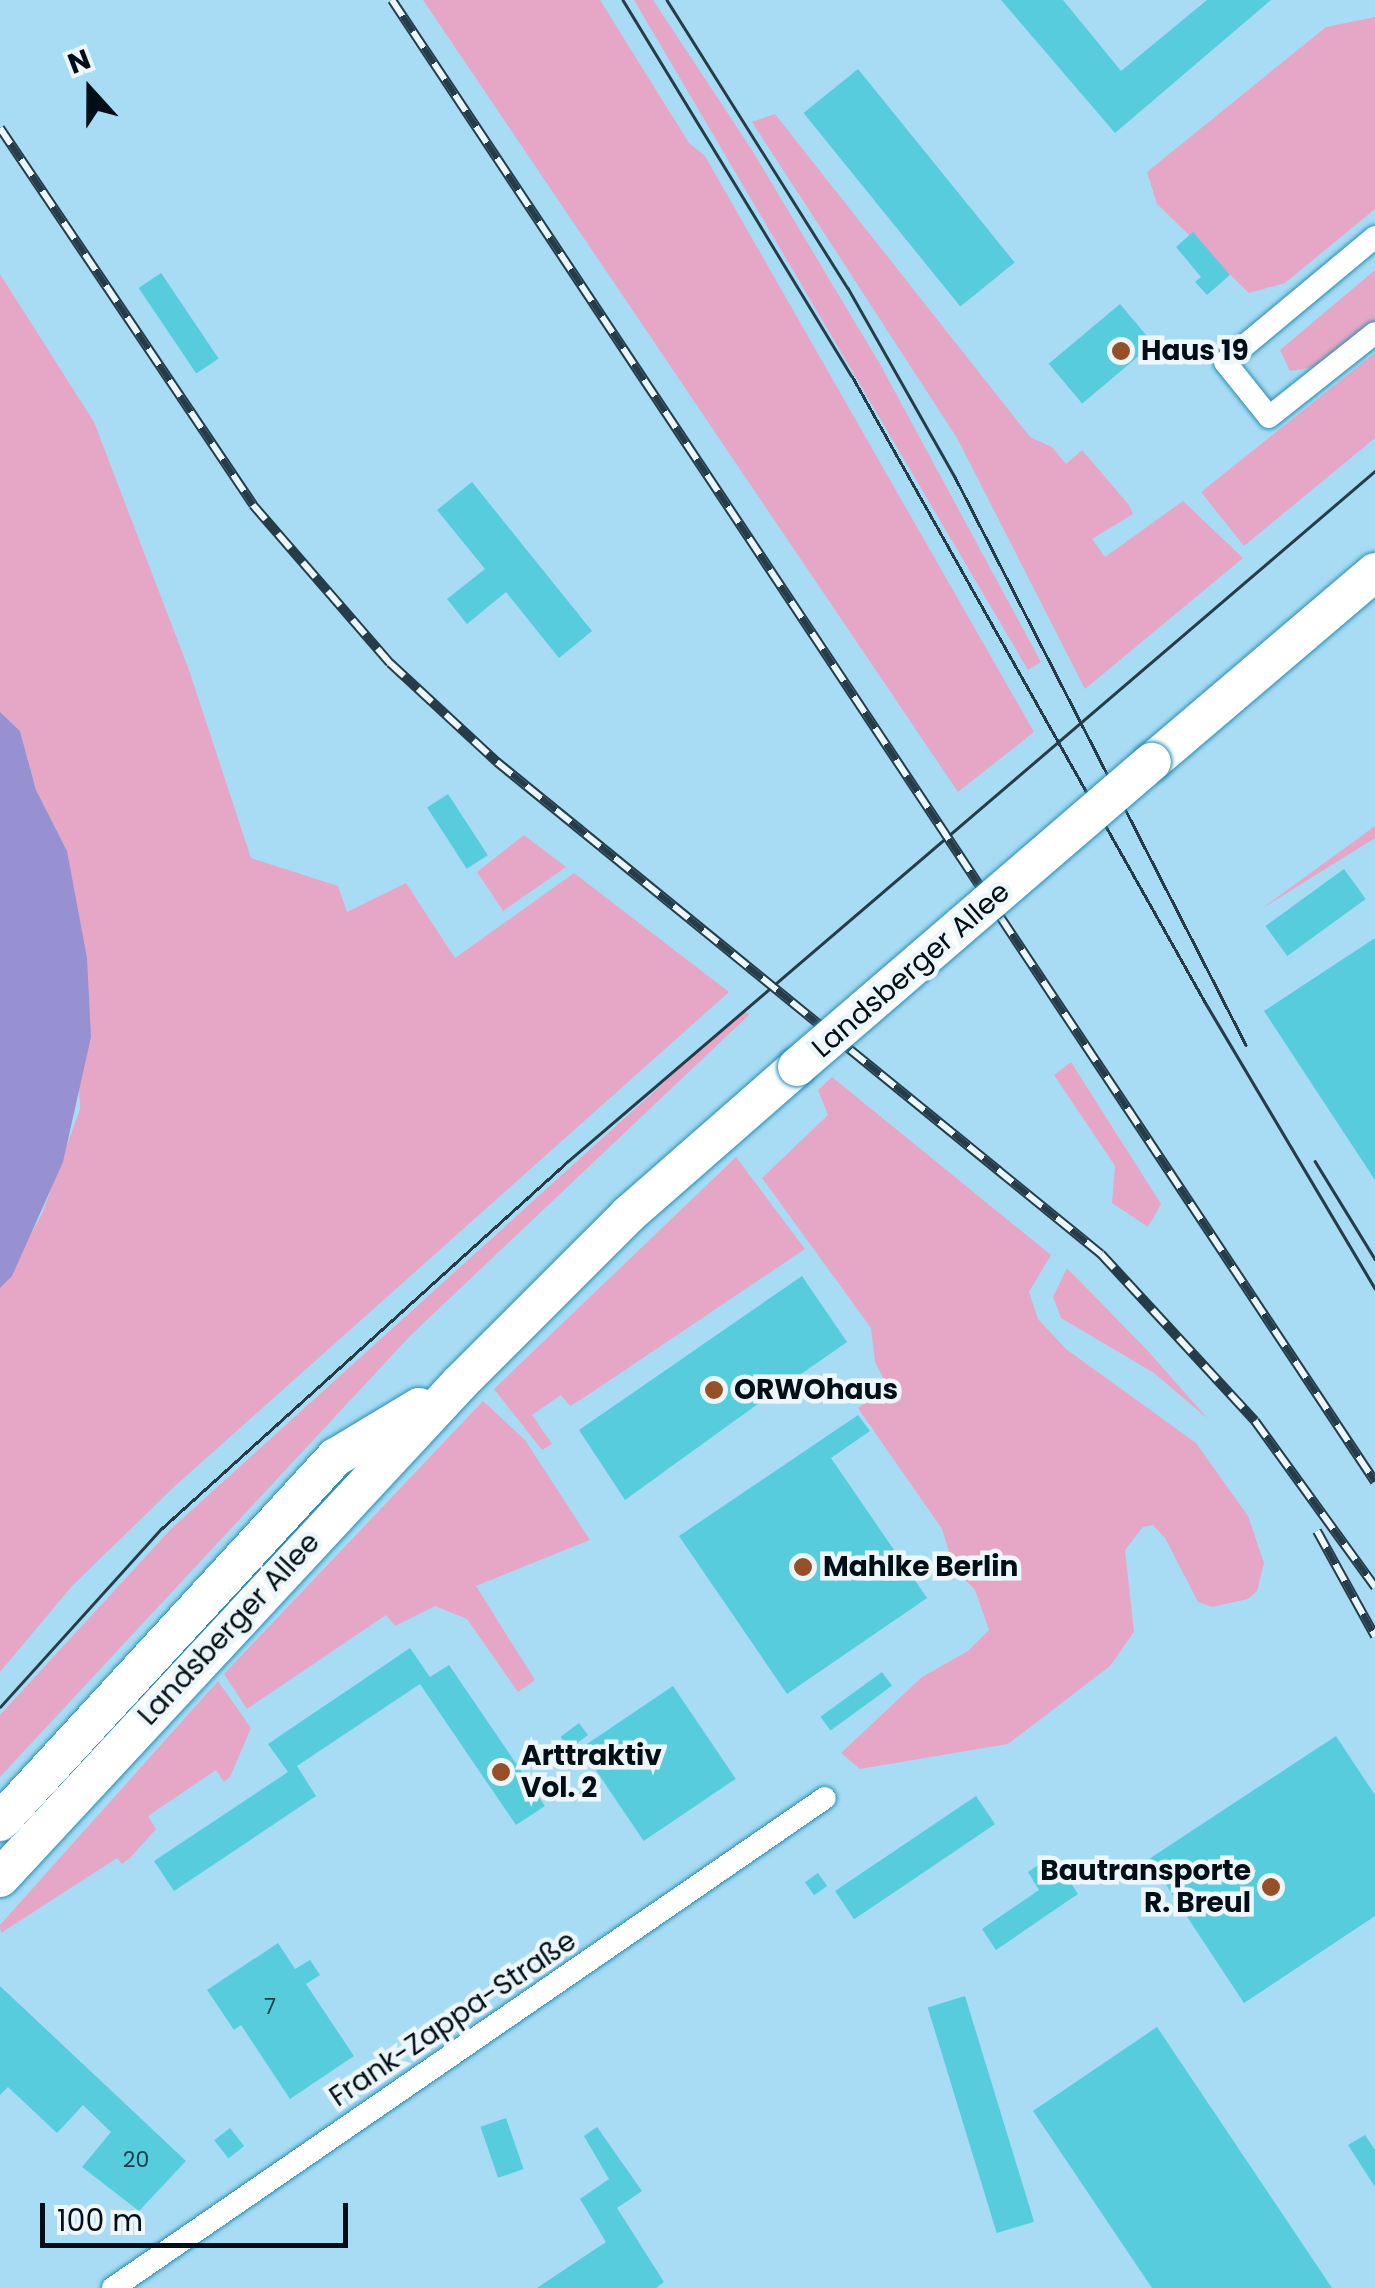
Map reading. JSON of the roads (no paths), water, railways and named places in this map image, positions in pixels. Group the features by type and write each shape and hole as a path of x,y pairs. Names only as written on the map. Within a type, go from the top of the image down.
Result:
{"main road":[{"name":"Landsberger Allee","path":"0,1878 460,1383 629,1214 1375,572"},
{"name":"Landsberger Allee","path":"0,1822 336,1457 460,1383"}],"street":[{"path":"1375,237 1225,362 1269,417 1375,333"},
{"name":"Frank-Zappa-Straße","path":"113,2288 825,1798"}],"tram line":[{"path":"623,0 852,376 1205,1002 1375,1288"},
{"path":"667,0 848,288 955,477 1246,1045"},
{"path":"0,1707 161,1529 567,1162 1375,471"},
{"path":"1315,1161 1375,1259"}],"railway":[{"path":"392,0 1375,1482"},
{"path":"0,128 253,505 390,663 497,762 1101,1254 1255,1421 1375,1587"},
{"path":"1317,1531 1375,1636"}],"place":[{"name":"Haus 19","path":"1121,351"},
{"name":"ORWOhaus","path":"714,1390"},
{"name":"Mahlke Berlin","path":"803,1567"},
{"name":"Arttraktiv Vol. 2","path":"501,1772"},
{"name":"Bautransporte R. Breul","path":"1271,1887"}]}
